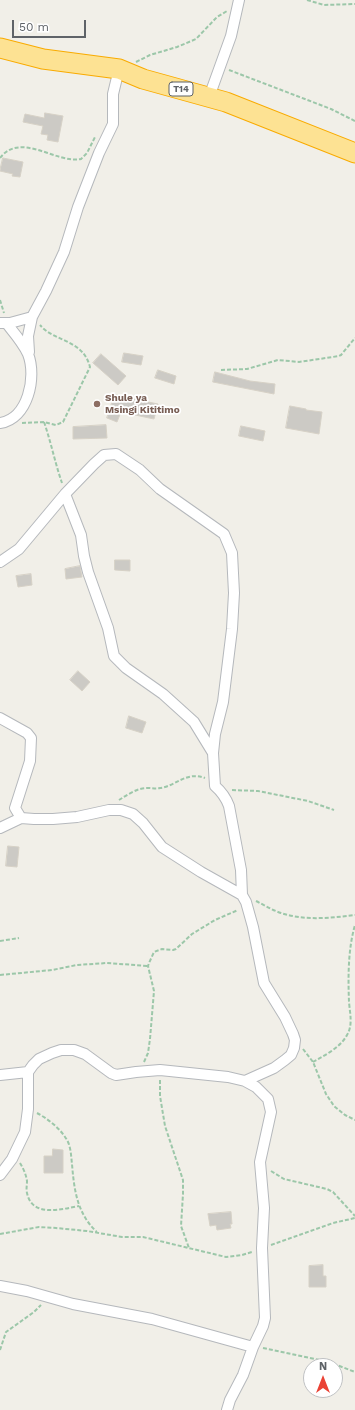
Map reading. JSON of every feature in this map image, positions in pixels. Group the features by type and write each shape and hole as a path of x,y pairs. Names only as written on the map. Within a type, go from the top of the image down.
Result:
{"highway":[{"name":"T14","path":"0,48 43,59 119,69 143,78 226,102 355,153"}],"street":[{"path":"209,97 231,36 239,2"},
{"path":"4,422 21,410 28,398 31,384 31,371 28,336 32,317 62,258 78,207 99,153 113,124 113,94 119,69"},
{"path":"29,356 22,343 4,324 32,317"},
{"path":"0,562 19,549 66,494 104,455 116,454 140,470 160,489 224,534 232,553 234,593 226,681 223,702 215,734 213,753 217,788 226,798 230,806 245,900 257,943 264,983 287,1022 295,1040 291,1055 285,1060 274,1068 245,1081"},
{"path":"66,494 81,535 88,572 108,628 114,656 126,668 163,694 194,722 213,753"},
{"path":"0,718 27,733 31,738 30,761 15,808 21,818"},
{"path":"0,828 21,818 34,819 77,817 108,810 121,810 133,814 143,823 162,847 245,900"},
{"path":"0,1175 16,1153 25,1132 28,1109 28,1072 33,1064 52,1052 74,1050 85,1054 116,1075 160,1070 219,1076 245,1081 264,1093 270,1104 271,1112 260,1162 264,1208 262,1248 265,1318 264,1326 253,1347 243,1375 230,1400 228,1410"},
{"path":"0,1075 28,1072"},
{"path":"0,1286 27,1290 48,1298 73,1304 152,1319 253,1347"}],"path":[{"path":"308,0 324,4 355,4"},
{"path":"119,69 150,55 177,47 196,39 217,17 239,2"},
{"path":"220,66 355,121"},
{"path":"0,158 3,153 10,149 19,147 30,148 71,159 82,159 87,153 93,139 99,132 113,124"},
{"path":"0,300 4,324"},
{"path":"4,422 44,422 59,425 66,420 90,367 86,356 66,340 43,330 32,317"},
{"path":"221,370 247,369 278,360 299,362 338,356 341,355 355,338"},
{"path":"44,422 66,494"},
{"path":"108,810 116,802 136,791 146,788 161,788 179,780 193,776 201,776 217,788 258,791 308,801 334,810"},
{"path":"136,1072 142,1066 148,1053 154,991 148,966 154,952 162,949 176,949 192,934 245,900 257,902 280,913 299,917 324,918 355,915"},
{"path":"313,1062 339,1046 346,1037 350,1027 349,972 355,925"},
{"path":"0,941 19,938"},
{"path":"0,975 52,970 77,965 107,963 148,966"},
{"path":"295,1040 313,1062 326,1094 334,1106 345,1115 355,1120"},
{"path":"160,1070 160,1096 165,1126 183,1180 181,1226 189,1248"},
{"path":"28,1109 40,1115 62,1132 70,1150 74,1183 79,1206 85,1219 98,1232"},
{"path":"16,1153 27,1179 27,1195 33,1203 43,1210 79,1206"},
{"path":"0,1234 39,1227 98,1232 115,1237 143,1237 226,1257 242,1255 355,1217 333,1192 328,1189 284,1179 272,1172 260,1162"},
{"path":"0,1350 6,1332 34,1312 48,1298"},
{"path":"253,1347 272,1349 330,1362 355,1372"}],"building":[{"path":"45,113 63,116 58,142 47,140 48,135 41,134 43,126 23,122 25,114 44,118"},
{"path":"3,158 23,162 20,177 12,176 13,174 0,171"},
{"path":"124,353 143,356 141,365 122,362"},
{"path":"101,354 126,376 118,385 93,363"},
{"path":"158,370 176,376 174,384 155,378"},
{"path":"215,372 250,381 275,384 274,394 213,382"},
{"path":"115,394 134,400 158,404 154,419 121,412 117,422 107,418"},
{"path":"290,406 322,412 319,434 286,428"},
{"path":"106,425 107,438 73,439 73,427"},
{"path":"241,426 265,431 263,441 239,436"},
{"path":"115,560 130,560 130,571 115,570"},
{"path":"80,566 82,577 66,579 65,569"},
{"path":"31,574 32,585 18,587 16,576"},
{"path":"78,671 90,682 82,691 70,680"},
{"path":"129,716 146,722 142,733 126,728"},
{"path":"8,846 19,847 17,867 6,866"},
{"path":"53,1149 63,1150 63,1173 44,1173 44,1156 52,1156"},
{"path":"231,1212 231,1228 217,1230 216,1225 210,1226 208,1214"},
{"path":"323,1265 323,1276 326,1276 326,1287 309,1287 309,1266"}],"place":[{"name":"Shule ya Msingi Kititimo","path":"97,404"}]}
